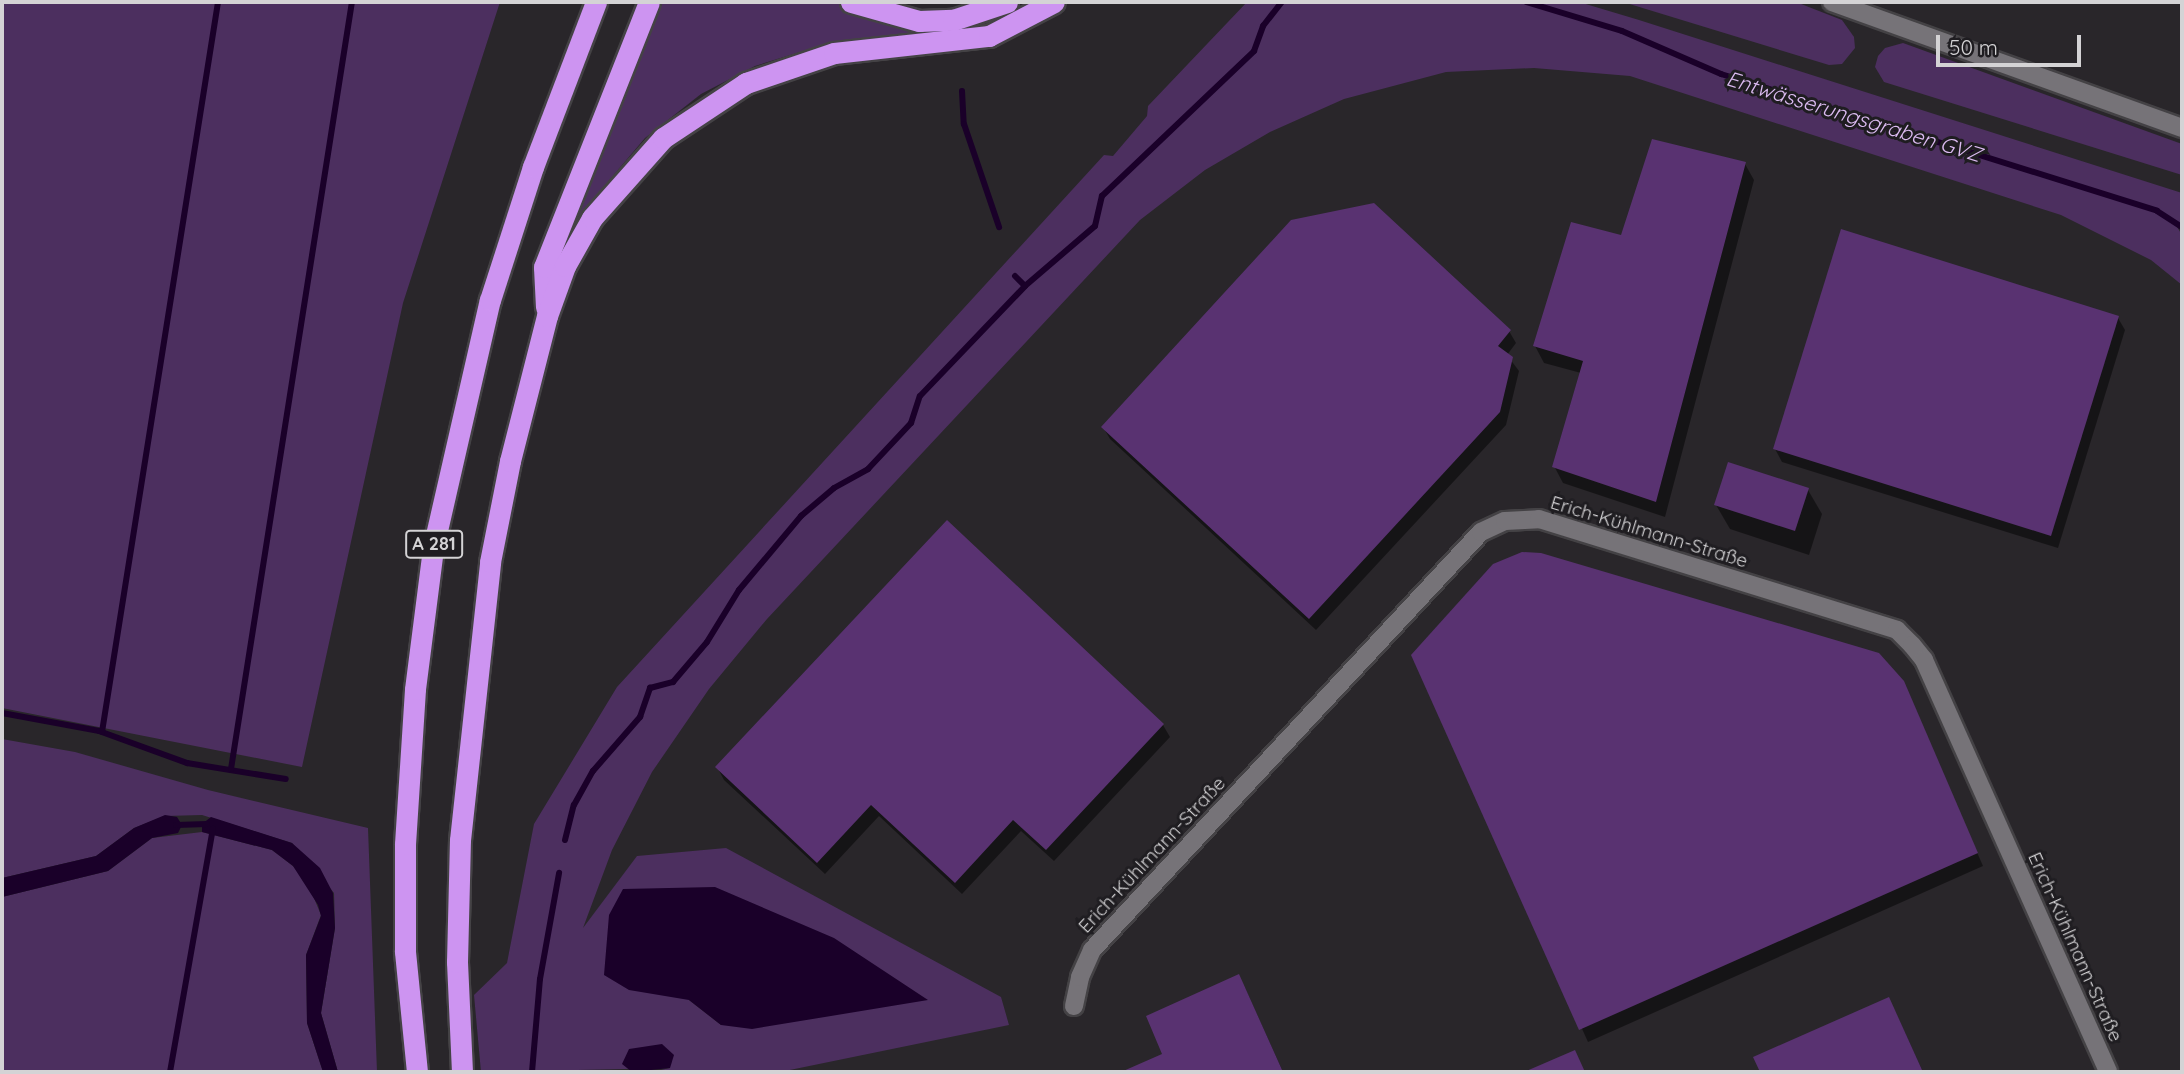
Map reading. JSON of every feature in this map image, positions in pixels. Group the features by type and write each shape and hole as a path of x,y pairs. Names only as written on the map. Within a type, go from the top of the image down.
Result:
{"highway":[{"name":"A 281","path":"417,1072 405,951 405,844 415,689 433,548 490,300 533,167 596,2"},
{"name":"A 281","path":"462,1072 457,962 460,840 472,704 490,562 547,316 544,267 649,2"},
{"path":"851,2 919,21 963,18 1007,2"},
{"path":"547,316 565,266 592,218 663,138 709,105 747,83 834,53 989,36 1054,2"}],"street":[{"path":"1832,2 2182,128"},
{"name":"Erich-Kühlmann-Straße","path":"1074,1006 1092,950 1481,532 1505,521 1539,519 1896,630 1912,645 1924,660 2108,1072"}],"shaded area":[{"path":"2,2 500,2 403,303 302,767 2,708"},
{"path":"663,2 843,2 937,30 813,48 755,66 701,94 645,138 578,217 620,100"},
{"path":"1247,2 1579,2 2182,193 2182,224 2174,222 2182,235 2182,285 2151,260 2061,215 1630,76 1534,68 1446,72 1344,99 1270,132 1205,170 1140,220 767,619 709,689 652,772 612,850 583,928 637,856 726,848 1001,997 1009,1025 780,1072 652,1072 670,1068 481,1072 474,995 507,963 534,824 617,687 1104,155 1113,156 1147,116 1148,106","holes":["927,999 721,1025 689,1000"]},
{"path":"1623,2 1796,2 1842,20 1854,37 1855,48 1842,64 1829,65"},
{"path":"1903,43 2182,144 2182,175 1884,82 1875,67 1878,56 1885,48"},
{"path":"2,739 75,752 208,790 368,828 377,1072 338,1072 321,1013 335,928 334,893 292,843 202,815 165,816 134,828 96,856 2,878"},
{"path":"165,815 177,817 182,825 178,833 152,838 108,871 2,897 2,878 96,856 134,828"},
{"path":"211,817 292,843 320,868 333,893 335,928 321,1013 338,1072 323,1072 307,1023 306,955 321,916 318,905 293,866 272,850 202,832 202,824"},
{"path":"202,832 272,850 293,866 309,886 321,915 306,955 307,1023 323,1072 2,1072 2,897 108,871 152,838"},
{"path":"715,887 834,938 928,1000 752,1029 721,1025 689,1000 629,990 604,975 609,915 623,889"},
{"path":"662,1044 674,1055 670,1068 632,1072 622,1064 629,1049"}],"building":[{"path":"1652,139 1746,162 1656,502 1552,467 1583,361 1533,346 1571,222 1621,235"},
{"path":"1374,203 1511,330 1498,346 1513,357 1500,412 1309,619 1101,427 1291,220"},
{"path":"1841,229 2119,316 2051,536 1773,449"},
{"path":"1728,462 1809,488 1795,531 1714,505"},
{"path":"947,520 1164,724 1046,850 1013,820 955,883 871,805 817,863 715,767"},
{"path":"1522,552 1541,553 1879,653 1904,681 1978,853 1579,1030 1411,655 1493,564"},
{"path":"1239,974 1283,1072 1121,1072 1162,1054 1146,1016"},
{"path":"1889,997 1923,1072 1760,1072 1753,1057"},
{"path":"1575,1050 1585,1072 1524,1072"}],"waterway":[{"path":"102,732 218,2"},
{"path":"231,769 352,2"},
{"name":"Entwässerungsgraben GVZ","path":"565,840 574,805 593,771 640,717 650,688 673,682 707,642 739,590 801,516 834,488 868,469 911,423 920,396 1025,286 1095,226 1102,196 1254,51 1263,26 1282,2"},
{"name":"Entwässerungsgraben GVZ","path":"1526,2 1622,31 1721,74 2157,211 2182,227"},
{"path":"962,91 964,124 999,227"},
{"path":"1015,276 1025,286"},
{"path":"2,713 99,731 187,763 286,779"},
{"path":"176,825 207,824"},
{"path":"170,1072 213,829"},
{"name":"Entwässerungsgraben GVZ","path":"532,1072 540,979 559,873"}]}
